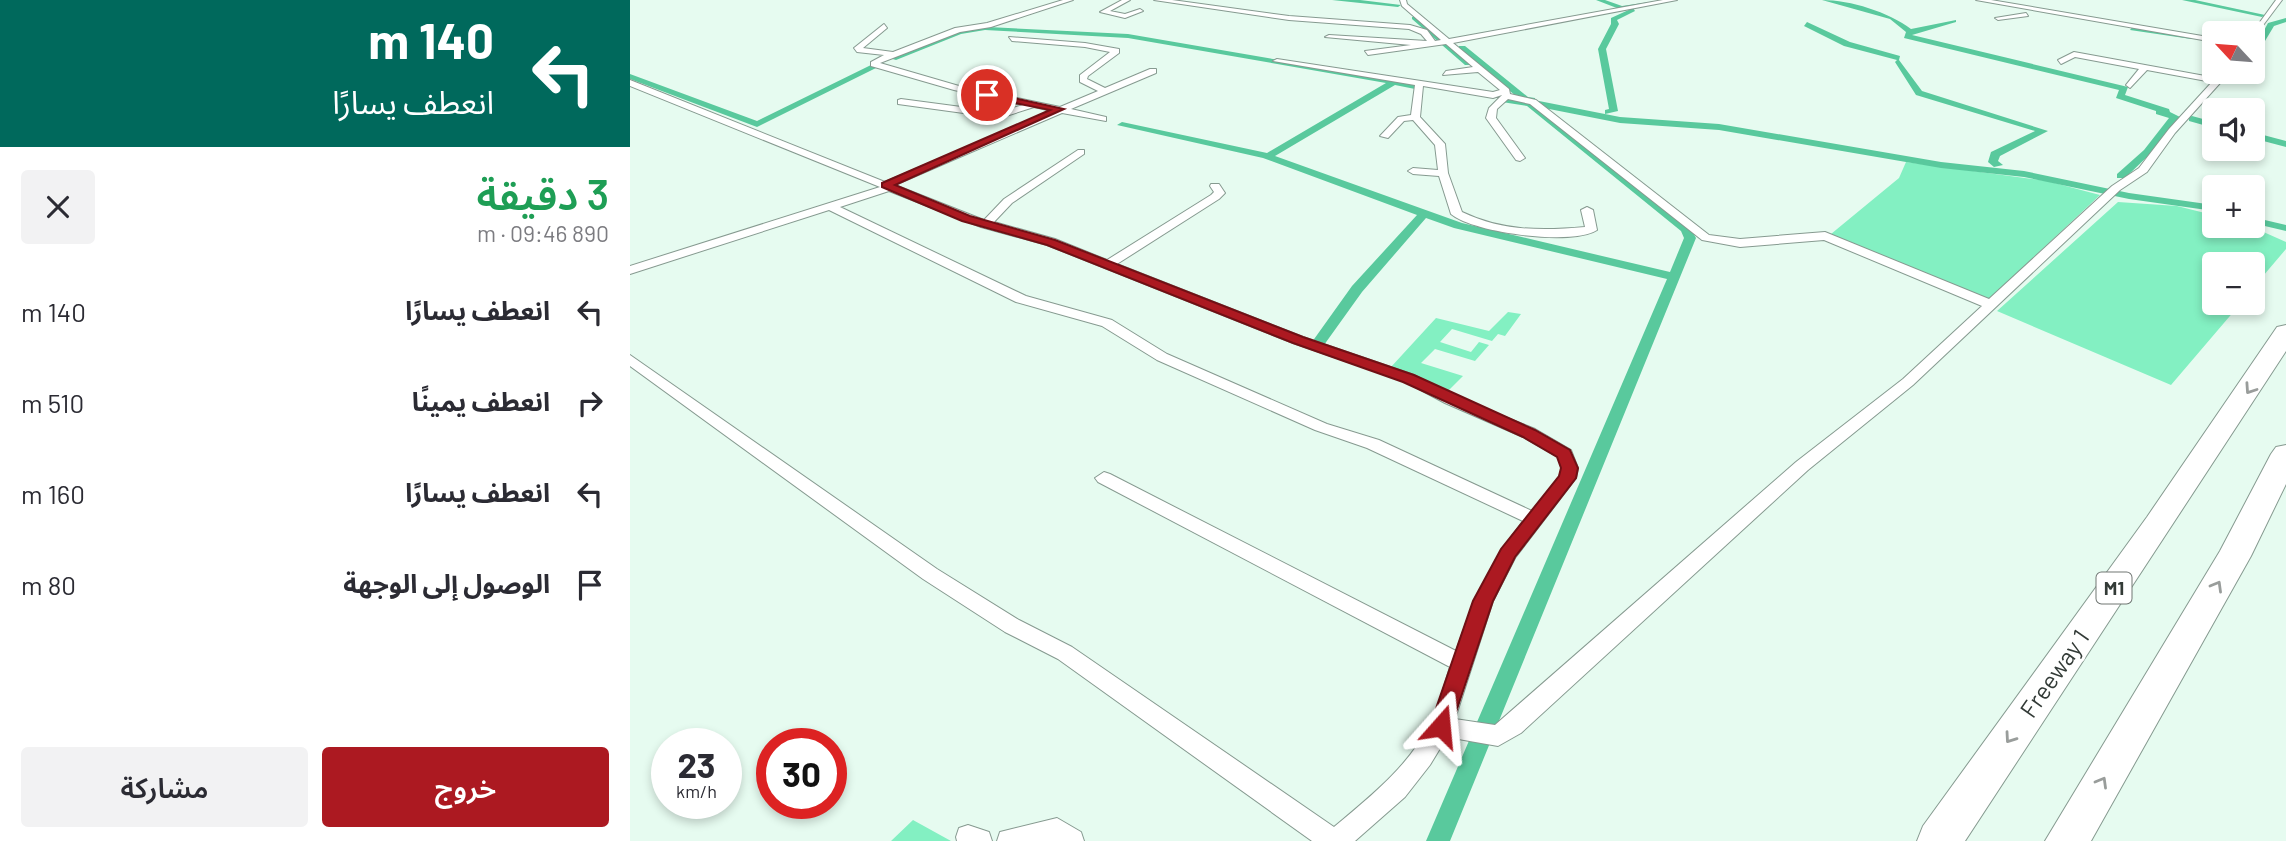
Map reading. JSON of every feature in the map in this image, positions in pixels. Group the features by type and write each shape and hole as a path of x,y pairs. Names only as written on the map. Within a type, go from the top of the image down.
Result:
{"highway":[{"name":"Freeway 1","path":"1939,841 2166,514 2286,332"},
{"path":"2067,841 2234,556 2286,454"}],"street":[{"path":"1070,0 988,25 958,30 893,54 874,64 957,88 1103,119"},
{"path":"1127,0 1103,12 1125,16 1140,11"},
{"path":"1157,0 1298,18 1409,27 1424,32 1433,44"},
{"path":"1403,0 1404,5 1450,43 1476,74 1506,93 1533,103 1706,238 1740,243 1825,236 1991,305"},
{"path":"1368,53 1450,43 1674,0"},
{"path":"1979,0 2202,38"},
{"path":"1976,12 2020,0"},
{"path":"2264,21 2279,0"},
{"path":"2112,23 2109,19 2118,10"},
{"path":"1298,18 1310,12"},
{"path":"1998,18 2046,12"},
{"path":"2148,29 2145,23 2152,18"},
{"path":"884,26 857,50 893,54"},
{"path":"1329,37 1433,44"},
{"path":"1012,39 1085,45 1116,51 1084,75 1083,80 1104,91"},
{"path":"1354,60 1419,46"},
{"path":"2099,58 2109,47"},
{"path":"2061,62 2074,54 2202,73"},
{"path":"1277,61 1419,84 1493,94 1506,93"},
{"path":"2130,85 2145,66"},
{"path":"630,270 889,186 1060,109 1153,71"},
{"path":"1446,73 1476,74"},
{"path":"630,83 985,225 1051,242 1287,336 1409,378 1548,443 1564,454 1570,468 1561,487 1508,554 1483,601 1441,726 1397,789 1334,841 1065,653 1012,626 929,574 630,359"},
{"path":"1419,84 1415,117 1440,145 1443,173 1457,214 1473,224 1521,232 1591,230 1587,210"},
{"path":"1441,726 1498,736 1513,726 1802,466 1908,382 2116,188 2143,170 2172,131 2215,84"},
{"path":"1506,93 1493,108 1491,118 1520,158"},
{"path":"901,102 1000,115 1009,115 1034,104"},
{"path":"1385,136 1401,119 1415,117"},
{"path":"985,225 1008,201 1081,152"},
{"path":"1413,171 1443,173"},
{"path":"1107,265 1215,197 1220,192 1214,186"},
{"path":"829,206 1021,299 1107,323 1161,357 1321,427 1373,444 1534,519"},
{"path":"1104,478 1461,663"},
{"path":"1009,841 1057,830 1072,841"}],"green space":[{"path":"1906,162 2047,181 2100,195 1988,300 1831,234 1899,178"},
{"path":"2118,202 2177,206 2202,212 2202,238 2265,238 2265,233 2286,242 2286,249 2265,274 2265,252 2202,252 2202,315 2231,315 2171,385 1997,311"},
{"path":"1508,312 1521,314 1505,336 1498,334 1492,341 1452,329 1440,342 1471,352 1479,342 1489,345 1475,361 1435,349 1421,363 1463,376 1447,392 1391,367 1436,318 1489,331"},
{"path":"913,820 951,841 891,841"}],"waterway":[{"path":"1229,0 1245,0"},
{"path":"1335,0 1398,5"},
{"path":"1599,0 1622,8 1660,0"},
{"path":"1825,0 1892,18 1910,32"},
{"path":"2185,0 2262,15"},
{"path":"1605,43 1615,24 1613,19 1633,10"},
{"path":"1414,18 1442,42"},
{"path":"2265,35 2271,25 2286,20"},
{"path":"1910,32 1954,21"},
{"path":"1807,24 1847,44 1897,58"},
{"path":"2133,28 2191,37"},
{"path":"893,58 960,32 982,29"},
{"path":"988,29 1128,36 1394,82"},
{"path":"1910,32 1907,36 2125,89 2119,96 2166,111"},
{"path":"1445,44 1468,63"},
{"path":"1604,44 1602,49 1609,86"},
{"path":"1462,48 1500,79"},
{"path":"1899,62 1919,93 2043,131 1995,154 1993,162 1998,165"},
{"path":"630,76 757,124 874,67"},
{"path":"1503,81 1526,100 1532,100"},
{"path":"1394,82 1415,86"},
{"path":"1394,82 1267,157 1458,226 1674,277"},
{"path":"1608,112 1614,111 1610,87"},
{"path":"1505,100 1530,104 1686,229 1690,238 1674,277"},
{"path":"1539,104 1620,120 1719,127 1941,165 2024,174 2129,196 2202,206"},
{"path":"2121,176 2147,152 2175,117 2159,112"},
{"path":"2192,119 2202,122"},
{"path":"1122,125 1268,156"},
{"path":"2265,138 2286,144"},
{"path":"1319,342 1357,289 1424,214"},
{"path":"2265,223 2286,228"},
{"path":"1438,841 1674,277"}],"route":[{"path":"987,95 1060,109 886,185 966,218 1051,242 1298,340 1409,378 1450,400 1529,433 1564,454 1570,468 1567,478 1508,554 1483,601 1441,726"}]}
